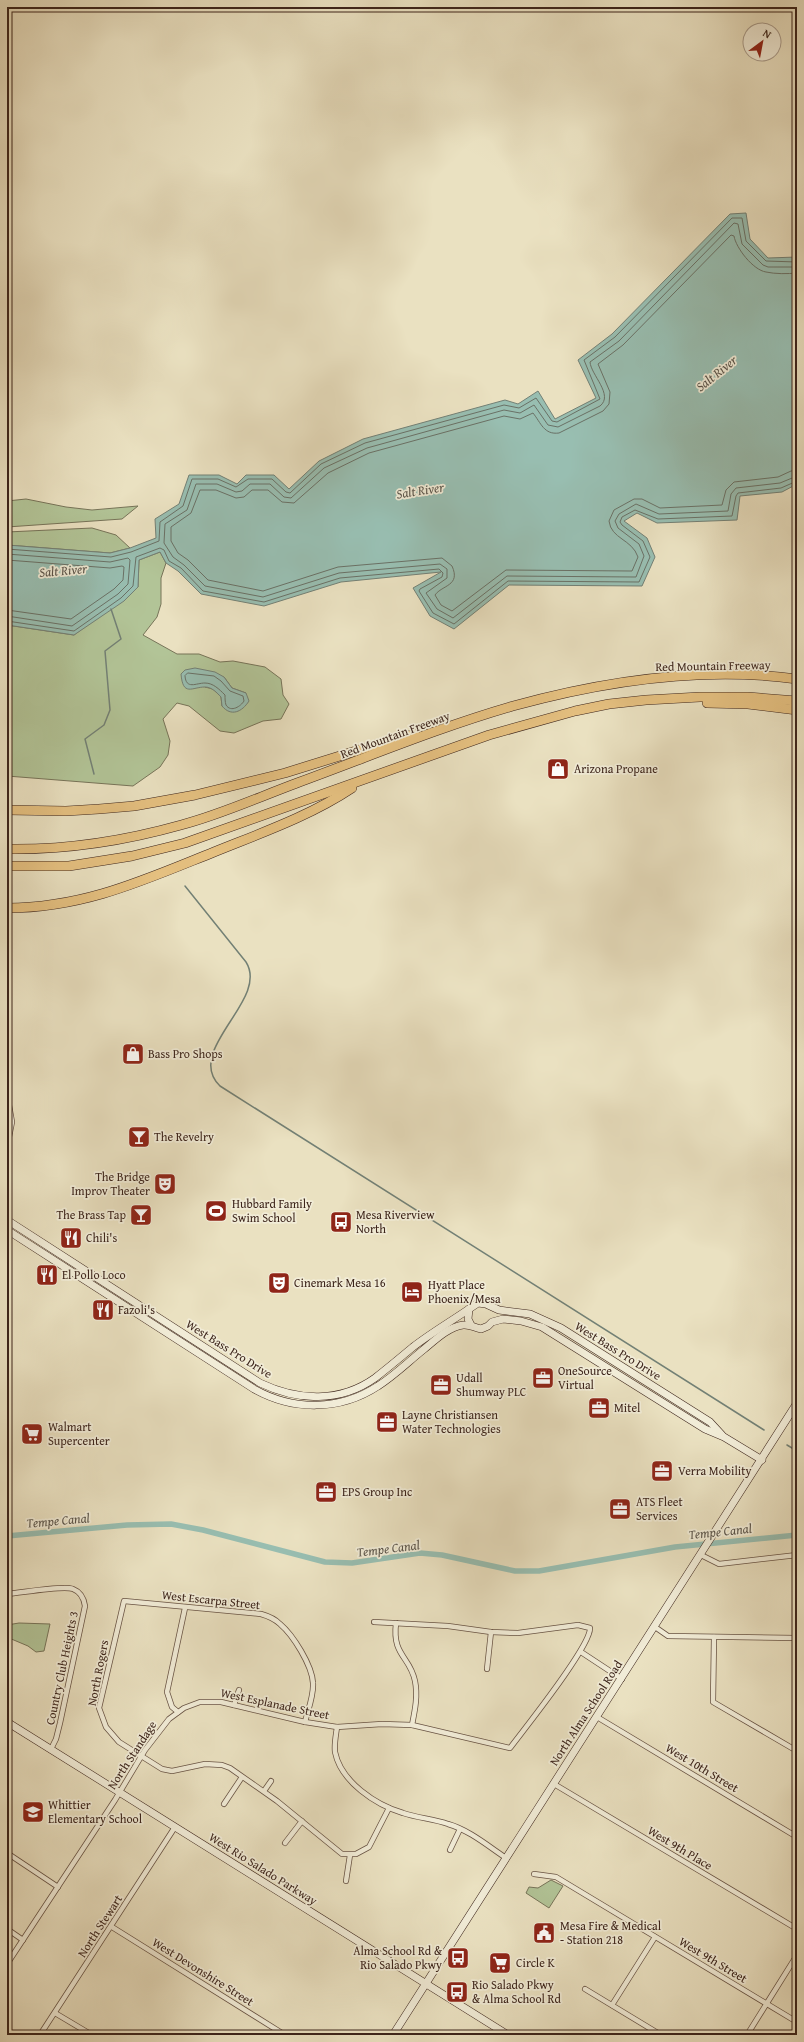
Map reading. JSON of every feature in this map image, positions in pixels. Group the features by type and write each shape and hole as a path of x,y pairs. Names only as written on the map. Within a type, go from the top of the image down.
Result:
{"highway":[{"name":"Red Mountain Freeway","path":"11,849 77,846 120,840 183,825 512,706 607,684 683,676 752,675 795,678"},
{"path":"7,866 69,866 132,856 185,843 483,737 538,720 609,704 646,700 748,697 797,701"},
{"path":"646,700 748,704 797,710"},
{"path":"7,810 66,812 134,806 195,795 317,764 391,740 454,726"},
{"path":"7,908 67,904 128,886 326,805 365,780"}],"street":[{"path":"7,1094 12,1122 7,1147"},
{"name":"West Bass Pro Drive","path":"7,1220 260,1383 276,1390 296,1396 312,1398 336,1395 362,1385 375,1378 443,1325 478,1303 486,1304 490,1308 530,1314 556,1325 710,1422 724,1436"},
{"name":"West Bass Pro Drive","path":"7,1230 254,1389 287,1403 313,1406 343,1402 355,1398 381,1384 450,1329 464,1324 481,1328 498,1320 513,1320 542,1327 705,1429 724,1436 762,1460"},
{"path":"490,1308 493,1315 492,1322"},
{"path":"469,1309 468,1319 471,1325"},
{"name":"North Alma School Road","path":"393,2035 655,1628 797,1403"},
{"path":"700,1556 719,1564 797,1555"},
{"name":"Country Club Heights 3","path":"7,1594 65,1587 77,1591 84,1600 85,1606 60,1723 56,1739 50,1749"},
{"name":"West Escarpa Street","path":"124,1601 185,1608 261,1614 271,1617 279,1623 293,1640 311,1672 313,1683 312,1692 304,1722"},
{"name":"North Rogers","path":"124,1601 99,1708 101,1718 112,1735 162,1769 172,1771 205,1764 215,1764 230,1768 264,1791 334,1849 342,1854 350,1854"},
{"path":"178,1712 172,1707 168,1700 167,1692 185,1608"},
{"path":"374,1622 448,1626 491,1632 488,1669"},
{"path":"396,1623 394,1635 396,1644 415,1680 416,1704 412,1725"},
{"name":"West Esplanade Street","path":"178,1712 200,1702 221,1702 304,1722 336,1727 382,1724 412,1725 510,1748 581,1652 589,1638 590,1628 578,1625 518,1633 491,1632"},
{"path":"655,1628 668,1636 797,1638"},
{"path":"714,1637 713,1702 797,1752"},
{"path":"581,1652 622,1679"},
{"path":"234,1705 239,1690"},
{"name":"North Standage","path":"7,1964 119,1793 141,1756 162,1727 178,1712"},
{"name":"West 10th Street","path":"597,1716 797,1837"},
{"name":"West Rio Salado Parkway","path":"7,1722 425,1985 508,2035"},
{"path":"336,1727 335,1752 347,1777 364,1791 389,1808 448,1824 460,1829 506,1858"},
{"path":"224,1804 242,1777"},
{"path":"264,1791 271,1781"},
{"name":"West 9th Place","path":"554,1784 797,1929"},
{"path":"346,1882 350,1854 362,1852 369,1847 389,1808"},
{"path":"285,1843 302,1821"},
{"name":"North Stewart","path":"40,2035 112,1927 175,1827"},
{"path":"450,1850 460,1829"},
{"path":"7,1853 58,1887"},
{"name":"West 9th Street","path":"534,1874 547,1875 556,1878 797,2022"},
{"name":"West Devonshire Street","path":"112,1927 285,2035"},
{"path":"7,1929 23,1940"},
{"path":"612,2006 655,1937"},
{"path":"748,2035 797,1954"},
{"path":"585,1989 662,2035"},
{"path":"55,2013 92,2035"}],"green space":[{"path":"26,499 66,507 92,510 138,506 122,519 7,527 7,501"},
{"path":"92,528 116,535 130,548 110,553 7,545 7,532"},
{"path":"160,552 166,563 161,578 161,604 157,617 143,635 177,654 199,654 220,662 233,661 265,667 281,679 283,695 289,704 281,719 263,721 234,733 220,731 189,706 177,703 163,719 170,741 168,755 160,767 133,786 7,776 7,625 74,635 138,587 139,560","holes":["224,677 232,688 246,693 222,706 221,697 213,689 205,687"]},
{"path":"19,1623 50,1624 44,1651 36,1652 28,1646 9,1638 7,1633 7,1625"},
{"path":"551,1880 563,1886 549,1908 526,1893 529,1887 538,1888"}],"water":[{"name":"Salt River","path":"746,213 750,239 768,258 797,257 797,484 782,492 740,496 737,520 657,523 637,513 624,521 647,538 655,557 642,586 509,585 454,629 430,616 413,588 441,572 341,582 264,606 201,594 178,571 166,563 160,552 139,560 138,587 124,601 74,635 7,625 7,545 110,553 130,548 156,538 155,519 179,504 189,475 219,475 237,484 246,475 274,475 289,489 319,461 363,439 505,400 518,404 538,391 555,419 596,398 578,360 612,334 730,214"},
{"path":"195,668 215,672 224,677 232,688 246,693 249,701 243,708 233,712 222,706 221,697 212,689 208,687 192,689 186,688 182,681 181,674 185,670"}],"waterway":[{"path":"94,774 85,739 104,725 110,710 105,651 121,639 111,609"},
{"path":"185,886 246,962 250,977 247,992 239,1008 218,1041 212,1057 211,1072 220,1086 764,1430"},
{"path":"787,1445 797,1451"},
{"name":"Tempe Canal","path":"7,1536 127,1525 171,1524 203,1530 325,1562 352,1563 420,1553 442,1555 515,1571 539,1571 675,1547 797,1535"}],"place":[{"name":"Arizona Propane","path":"558,769"},
{"name":"Bass Pro Shops","path":"133,1054"},
{"name":"The Revelry","path":"139,1137"},
{"name":"The Bridge Improv Theater","path":"165,1184"},
{"name":"Hubbard Family Swim School","path":"216,1211"},
{"name":"The Brass Tap","path":"141,1215"},
{"name":"Mesa Riverview North","path":"341,1222"},
{"name":"Chili's","path":"71,1238"},
{"name":"El Pollo Loco","path":"47,1275"},
{"name":"Cinemark Mesa 16","path":"279,1283"},
{"name":"Hyatt Place Phoenix/Mesa","path":"412,1292"},
{"name":"Fazoli's","path":"103,1310"},
{"name":"OneSource Virtual","path":"543,1378"},
{"name":"Udall Shumway PLC","path":"441,1385"},
{"name":"Mitel","path":"599,1408"},
{"name":"Layne Christiansen Water Technologies","path":"387,1422"},
{"name":"Walmart Supercenter","path":"32,1434"},
{"name":"Verra Mobility","path":"662,1471"},
{"name":"EPS Group Inc","path":"326,1492"},
{"name":"ATS Fleet Services","path":"620,1509"},
{"name":"Whittier Elementary School","path":"33,1812"},
{"name":"Mesa Fire & Medical - Station 218","path":"544,1933"},
{"name":"Alma School Rd & Rio Salado Pkwy","path":"458,1958"},
{"name":"Circle K","path":"500,1963"},
{"name":"Rio Salado Pkwy & Alma School Rd","path":"457,1992"}]}
